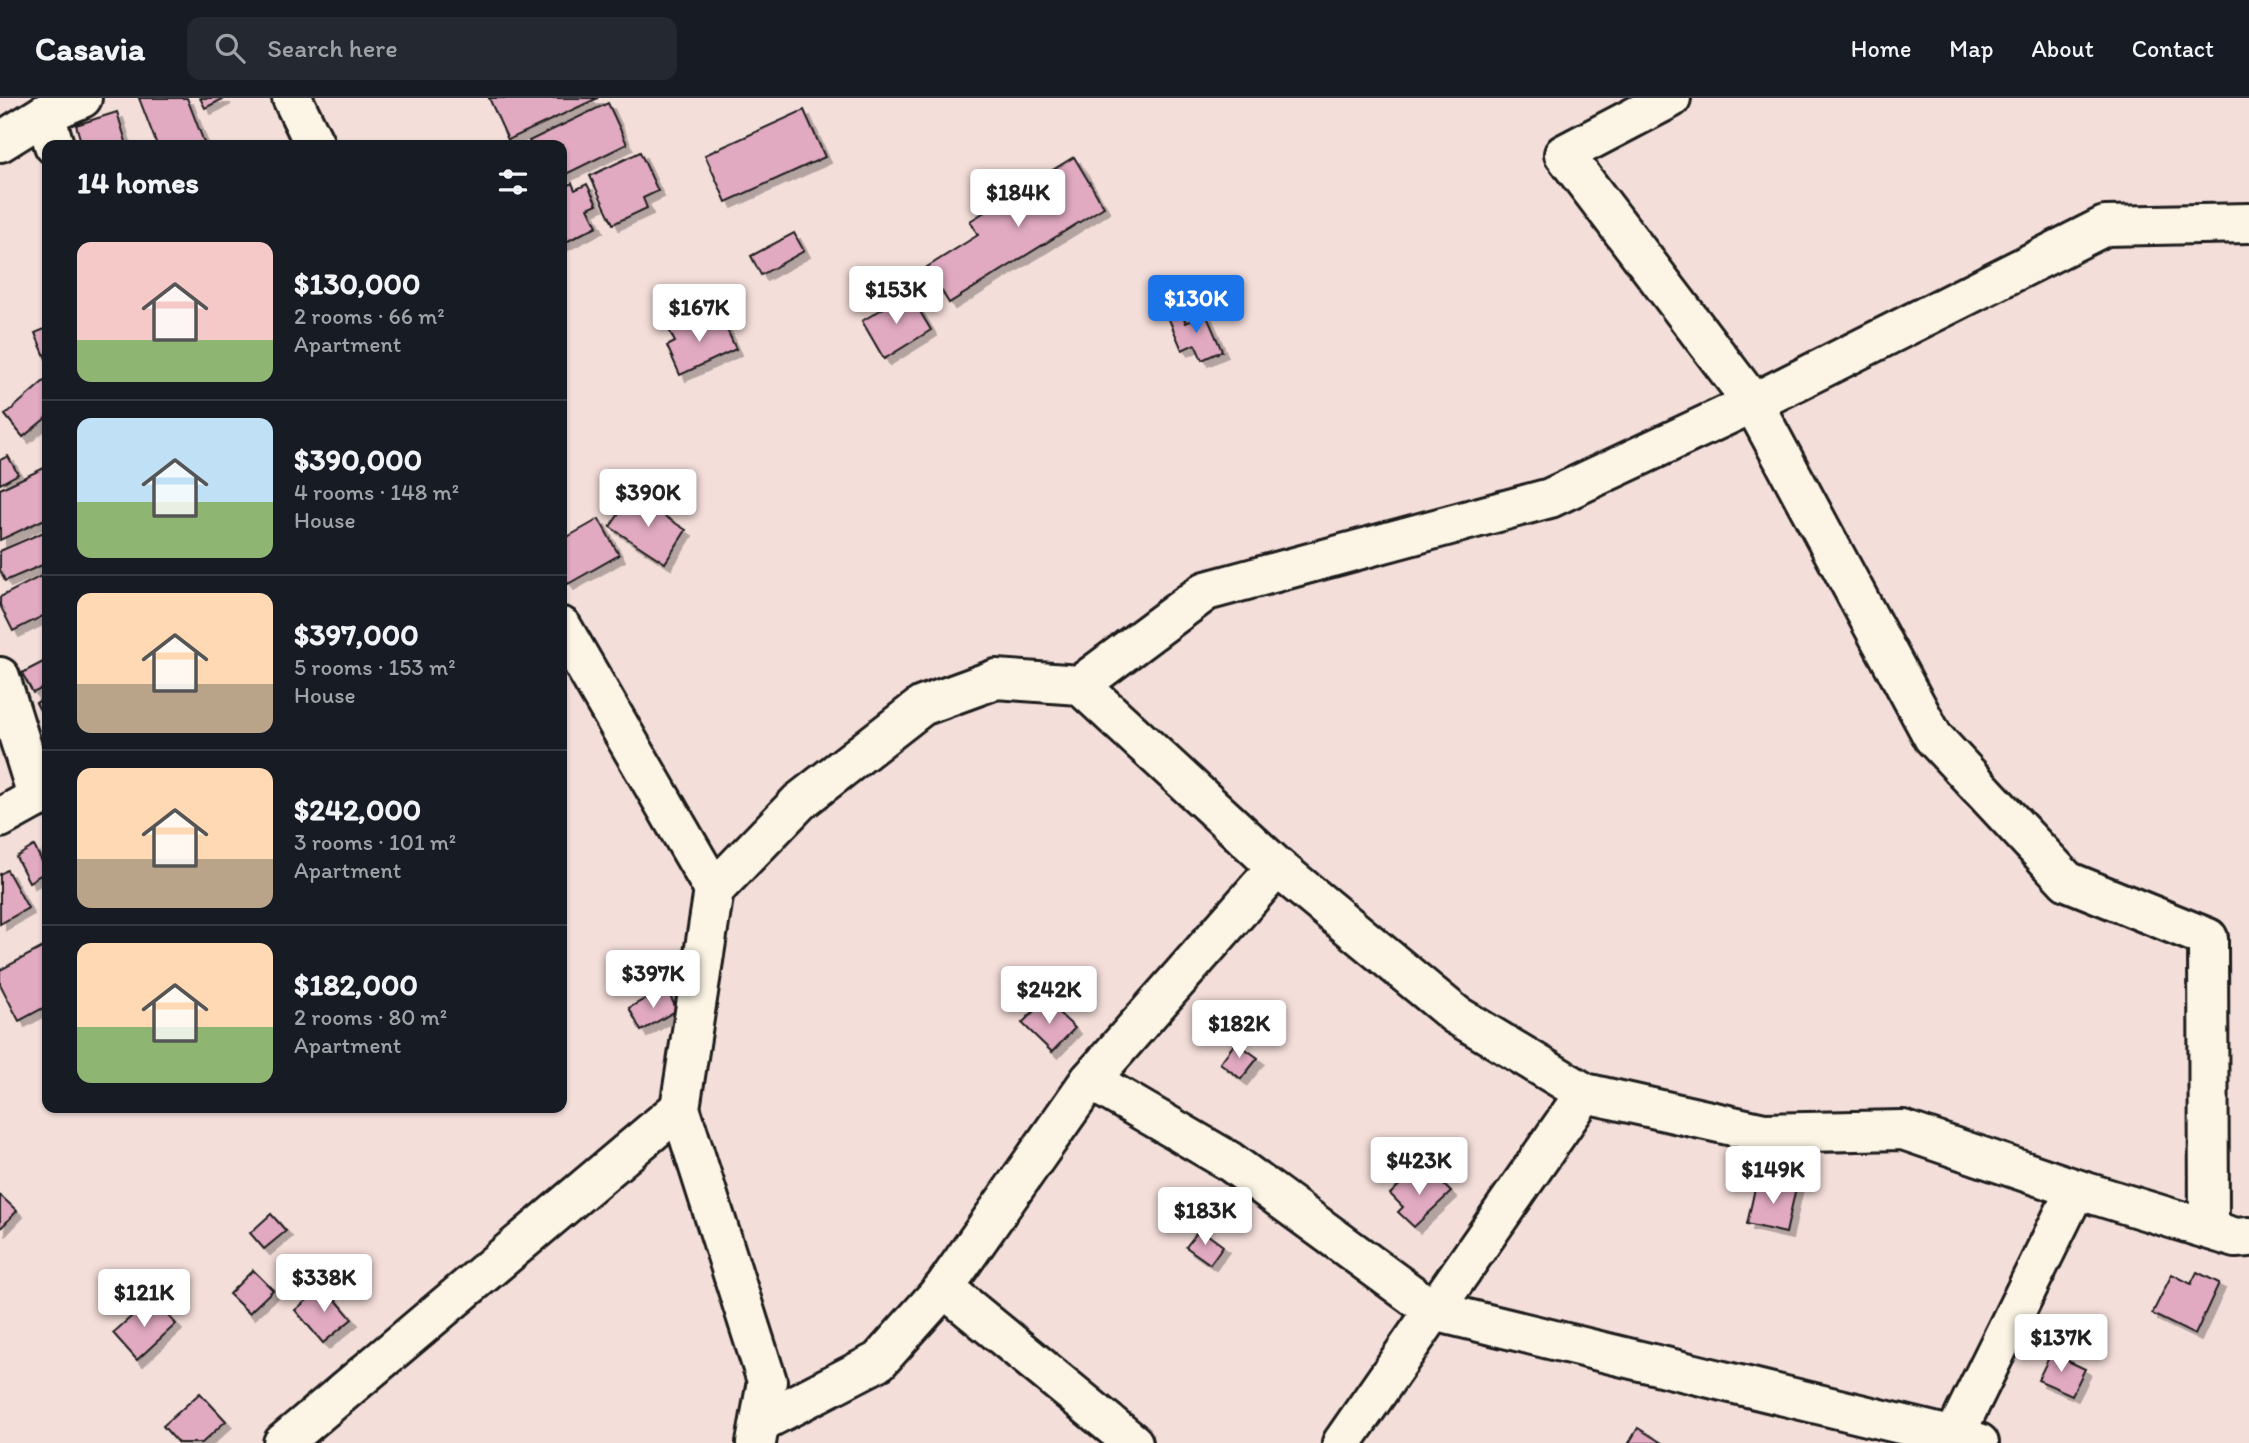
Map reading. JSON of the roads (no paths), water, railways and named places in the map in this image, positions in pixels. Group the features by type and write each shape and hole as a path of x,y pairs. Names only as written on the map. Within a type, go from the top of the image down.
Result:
{"street":[{"path":"0,142 49,130 82,98"},
{"path":"292,98 313,140"},
{"path":"1671,98 1564,154 1753,403 1933,737 2067,881 2208,938 2209,1229"},
{"path":"1080,685 1206,591 1550,498 1753,403 2105,226 2249,223"},
{"path":"567,636 714,890"},
{"path":"0,677 42,792"},
{"path":"756,1437 767,1381 680,1108 714,890 799,802 922,706 996,679 1080,685 1277,867 1456,1015 1585,1093 1763,1133 1903,1130 2076,1189 2236,1238 2249,1237"},
{"path":"0,818 42,796"},
{"path":"756,1437 879,1361 944,1288 1090,1080 1277,867"},
{"path":"1090,1080 1229,1161 1434,1311 1961,1442 2076,1189"},
{"path":"1342,1443 1585,1093"},
{"path":"283,1443 680,1108"},
{"path":"944,1288 1133,1443"}]}
